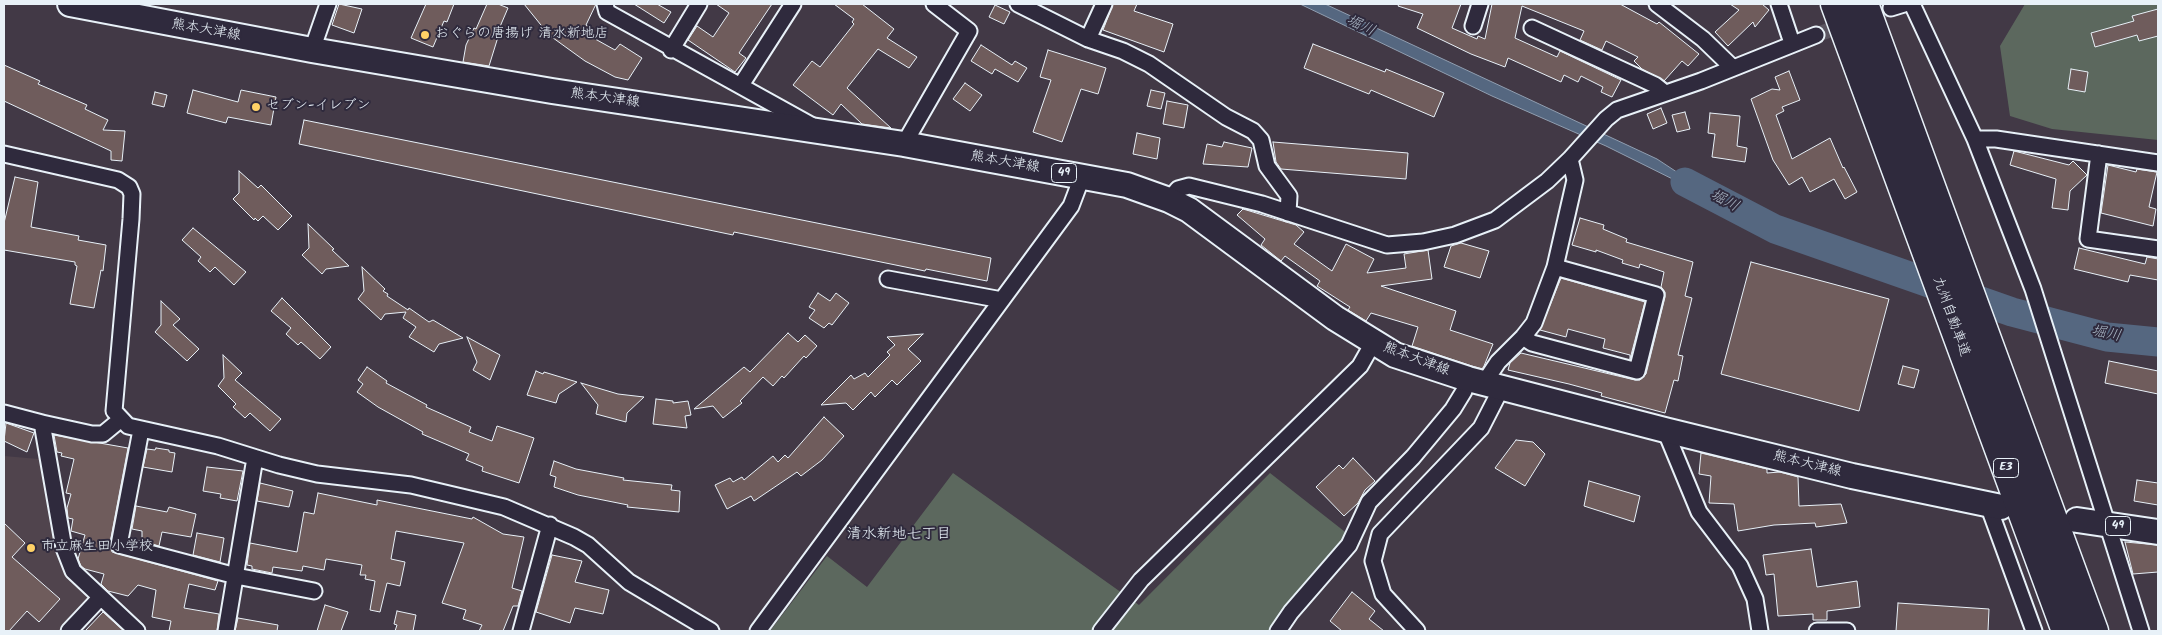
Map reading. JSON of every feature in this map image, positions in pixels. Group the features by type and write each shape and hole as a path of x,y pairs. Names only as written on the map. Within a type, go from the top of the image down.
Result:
{"highway":[{"name":"九州自動車道","path":"1834,4 2066,631"},
{"name":"九州自動車道","path":"1864,4 2094,631"}],"main road":[{"name":"熊本大津線","path":"70,4 312,50 552,91 904,144 1127,185 1169,200 1189,210 1335,318 1395,355 1484,383 1665,430 1852,476 1995,506"},
{"name":"49","path":"2077,520 2158,532"}],"street":[{"path":"312,50 328,4"},
{"path":"605,4 607,12 672,50 740,85 821,131"},
{"path":"672,50 699,4"},
{"path":"740,85 793,4"},
{"path":"904,144 969,31 934,4"},
{"path":"1018,4 1088,39 1122,50 1149,64 1226,117 1253,131 1261,140 1267,166 1289,196 1288,212"},
{"path":"1088,39 1104,4"},
{"path":"1472,26 1480,4"},
{"path":"1657,4 1703,39 1733,68"},
{"path":"1779,4 1792,43"},
{"path":"1912,4 1975,139 2033,289 2050,338 2140,631"},
{"path":"1532,28 1655,85 1665,93"},
{"path":"1169,200 1178,189 1189,186 1288,212 1387,245 1423,242 1455,235 1495,220 1547,181 1570,159 1603,122 1617,110 1733,68 1816,35"},
{"path":"1975,139 1996,139 2158,164"},
{"path":"4,154 118,180 130,187 132,194 131,219 114,411 120,420 128,426 218,446 317,474 412,485 504,507 550,525 588,545 629,582 710,631"},
{"path":"2099,154 2088,239 2158,250"},
{"path":"1417,631 1383,594 1373,561 1380,534 1480,428 1484,383 1498,362 1534,323 1555,267 1575,180 1570,159"},
{"path":"758,631 1071,206 1082,177"},
{"path":"1523,337 1532,343 1637,371 1656,295 1555,267"},
{"path":"888,279 1002,300"},
{"path":"1101,631 1141,580 1360,366 1373,343"},
{"path":"1278,631 1290,612 1349,545 1369,502 1414,457 1453,409 1464,391 1484,383"},
{"path":"4,413 92,434 104,434 120,420"},
{"path":"42,423 64,548 73,571 137,631"},
{"path":"141,430 119,544 236,576 314,591"},
{"path":"1665,430 1699,512 1740,566 1755,598 1760,631"},
{"path":"226,631 255,458"},
{"path":"1995,506 2034,631"},
{"path":"521,631 550,525"},
{"path":"69,631 100,598"},
{"path":"1817,631 1847,631"}],"shaded area":[{"path":"2025,4 2158,4 2158,140 2052,129 2010,116 2000,46"},
{"name":"市立麻生田小学校","path":"4,456 39,459 57,538 89,596 88,602 60,631 4,631"},
{"path":"953,473 1139,605 1270,473 1349,535 1273,631 770,631 827,556 867,587"}],"water":[{"path":"1300,4 1325,4 1657,159 1733,209 1606,146 1492,96"}],"building":[{"path":"339,4 362,9 354,33 332,25"},
{"path":"426,4 454,4 447,22 444,21 433,47 411,38"},
{"path":"487,4 498,4 508,8 496,36 498,37 489,66 463,62 466,45 474,28 476,29"},
{"path":"524,4 596,4 586,25 592,29 588,35 615,50 620,44 642,58 628,80 615,77 585,61 549,35"},
{"path":"634,4 657,4 671,12 664,23"},
{"path":"716,4 772,4 739,53 746,58 735,72 688,40 697,26 713,37 729,13"},
{"path":"834,4 862,4 894,29 887,38 917,57 909,68 878,49 847,88 891,128 862,124 841,104 833,115 793,85 812,61 820,67 854,24 852,22 854,19"},
{"path":"1113,4 1137,4 1134,11 1173,24 1164,52 1103,30"},
{"path":"1399,4 1461,4 1452,28 1477,39 1478,36 1485,39 1492,4 1620,4 1657,24 1659,22 1699,54 1688,66 1682,61 1664,81 1642,69 1634,61 1638,57 1606,41 1602,50 1580,40 1584,31 1522,6 1515,38 1557,57 1560,51 1621,80 1612,97 1601,92 1603,87 1581,76 1578,82 1564,75 1561,82 1508,58 1505,67 1471,54 1417,28 1423,14 1398,6"},
{"path":"1730,4 1762,4 1769,10 1755,27 1753,22 1728,46 1715,32 1739,10"},
{"path":"995,5 1010,12 1004,24 989,17"},
{"path":"2158,9 2158,36 2139,41 2137,35 2095,47 2091,33 2134,21 2132,16"},
{"path":"1313,44 1385,72 1386,69 1444,93 1434,117 1371,90 1369,94 1304,68"},
{"path":"981,45 1012,65 1015,61 1027,68 1018,82 995,69 992,74 971,61"},
{"path":"1048,50 1106,68 1098,94 1081,89 1062,142 1033,132 1051,80 1040,77"},
{"path":"4,65 40,81 38,84 87,105 85,109 108,120 103,130 125,131 122,161 111,160 111,151 4,101"},
{"path":"2071,69 2088,72 2085,92 2068,89"},
{"path":"1789,71 1800,100 1782,107 1784,111 1776,115 1792,159 1830,138 1843,168 1857,192 1845,199 1834,179 1810,192 1802,177 1789,185 1773,160 1751,99 1772,89 1780,90 1775,77"},
{"path":"965,83 982,95 970,111 953,99"},
{"path":"193,90 238,102 241,90 276,97 271,125 228,117 226,123 187,113"},
{"path":"1151,90 1165,93 1161,109 1147,106"},
{"path":"155,92 167,95 164,107 152,104"},
{"path":"1167,101 1188,105 1184,128 1163,124"},
{"path":"1661,108 1667,123 1653,129 1647,114"},
{"path":"1685,112 1690,129 1677,132 1672,115"},
{"path":"1710,113 1740,116 1737,146 1747,148 1745,162 1712,157 1715,134 1708,133"},
{"path":"304,120 991,258 987,281 926,269 925,271 734,232 733,235 299,144"},
{"path":"1137,133 1160,138 1157,159 1133,154"},
{"path":"1224,142 1252,148 1248,167 1203,164 1207,144 1222,147"},
{"path":"1273,142 1408,153 1406,179 1281,169 1276,162"},
{"path":"2014,151 2069,165 2073,161 2087,175 2070,191 2068,210 2052,208 2056,179 2010,165"},
{"path":"2108,165 2136,172 2137,169 2157,172 2149,207 2156,209 2153,226 2101,213"},
{"path":"239,171 258,188 261,185 292,216 278,230 263,216 258,221 255,218 254,220 233,199 239,193"},
{"path":"15,177 38,182 31,227 79,236 78,240 106,245 103,271 101,270 94,308 70,304 77,266 75,262 4,250 4,223"},
{"path":"1243,209 1296,225 1304,232 1294,244 1332,271 1346,244 1374,259 1367,273 1406,268 1404,254 1428,250 1432,279 1381,286 1456,311 1450,330 1493,344 1484,366 1482,369 1412,346 1418,327 1371,313 1366,321 1348,310 1350,307 1317,286 1320,281 1285,256 1281,261 1261,245 1265,239 1237,215"},
{"path":"1580,218 1604,225 1603,229 1627,239 1626,242 1693,262 1685,296 1692,298 1678,355 1683,356 1678,381 1674,380 1665,413 1601,396 1602,393 1508,370 1510,363 1521,353 1635,380 1640,380 1646,374 1665,297 1665,292 1661,287 1664,272 1640,264 1639,268 1622,263 1623,260 1596,250 1596,252 1572,245"},
{"path":"308,224 349,266 326,269 322,274 302,255 309,248"},
{"path":"193,228 246,272 234,285 215,267 210,272 198,261 201,257 182,240"},
{"path":"1461,243 1489,251 1480,278 1444,267 1451,246"},
{"path":"2079,248 2145,264 2147,257 2158,259 2158,280 2130,275 2128,282 2074,269"},
{"path":"1751,262 1889,299 1859,411 1721,374"},
{"path":"362,267 385,289 383,291 388,294 387,296 429,322 433,320 463,338 439,344 434,352 409,337 416,327 403,318 406,312 385,314 381,320 358,299 364,291"},
{"path":"1561,278 1645,302 1630,359 1630,355 1603,348 1605,339 1568,329 1566,337 1540,330"},
{"path":"818,293 830,301 836,293 849,303 832,325 829,323 824,328 809,318 815,310 809,307"},
{"path":"282,298 331,347 320,359 301,342 298,345 286,334 291,328 271,311"},
{"path":"161,301 180,319 173,325 199,349 187,361 155,332 161,325"},
{"path":"788,333 798,342 805,335 817,346 806,358 804,356 784,378 782,376 773,386 763,377 740,401 742,403 723,418 713,406 694,409 744,367 750,372"},
{"path":"923,334 908,349 921,361 897,385 892,380 875,397 871,392 853,410 846,403 821,405 851,375 854,379 865,373 868,377 890,355 887,352 895,345 887,337"},
{"path":"467,337 500,355 490,380 473,370 477,362"},
{"path":"223,355 242,373 235,380 281,419 270,431 250,413 245,418 233,407 236,404 218,386 224,378"},
{"path":"2109,361 2158,371 2158,394 2105,383"},
{"path":"1903,366 1919,370 1914,388 1898,384"},
{"path":"367,367 387,381 386,383 427,405 426,407 471,427 469,432 492,441 497,426 534,438 519,483 482,471 483,467 466,460 469,454 422,434 423,432 378,407 357,392 363,384 358,380"},
{"path":"536,371 577,382 559,394 556,403 527,395"},
{"path":"581,383 618,394 644,397 627,413 626,422 596,414 598,405"},
{"path":"656,399 673,401 673,403 688,401 691,415 685,416 687,428 653,424"},
{"path":"824,417 844,436 822,460 801,476 797,472 754,501 751,496 727,509 715,485 730,478 733,482 742,477 744,480 773,456 778,462 785,455 788,458"},
{"path":"6,423 34,433 27,452 4,441"},
{"path":"54,435 128,448 110,543 112,552 218,581 215,590 189,584 184,608 219,614 217,631 169,631 171,621 152,617 156,590 138,585 128,596 108,591 101,584 104,574 85,569 81,566 78,559 85,535 71,531 73,519 68,518 67,508 71,494 66,493 74,459 61,456 62,453 57,452"},
{"path":"1516,440 1533,442 1545,454 1525,486 1495,468"},
{"path":"156,448 175,453 172,472 143,467 147,449 155,450"},
{"path":"1701,453 1767,469 1767,473 1780,472 1798,477 1799,506 1841,504 1847,523 1816,527 1815,523 1774,525 1738,531 1734,504 1709,503 1711,476 1699,474"},
{"path":"1353,458 1375,481 1365,490 1358,503 1344,516 1316,487 1339,465 1343,469"},
{"path":"554,461 576,469 624,478 623,480 672,485 671,490 680,491 679,512 627,507 628,505 578,495 554,487 556,477 550,475"},
{"path":"207,467 243,471 237,501 220,498 221,494 203,491"},
{"path":"2137,480 2158,483 2158,505 2134,501"},
{"path":"1589,481 1640,496 1634,522 1584,506"},
{"path":"260,483 293,491 289,507 257,501"},
{"path":"318,493 377,505 377,500 472,519 473,517 503,534 524,537 512,588 522,591 518,606 513,606 503,631 479,631 482,625 463,619 466,610 442,603 464,543 396,531 391,559 405,562 400,586 387,583 380,612 370,610 375,581 365,579 366,575 360,575 362,565 326,559 324,570 303,566 302,571 273,567 272,573 252,569 252,566 247,565 250,543 297,552 304,512 314,514"},
{"path":"136,506 167,512 169,507 196,514 191,537 162,532 159,546 142,541 142,531 132,529"},
{"path":"4,523 25,543 12,557 60,599 39,622 27,611 9,631 4,631"},
{"path":"197,533 224,538 220,562 193,555"},
{"path":"2125,542 2158,545 2158,572 2133,574"},
{"path":"1811,549 1817,587 1857,581 1860,607 1827,611 1827,620 1813,620 1813,614 1778,616 1774,574 1766,575 1763,555"},
{"path":"552,555 582,561 575,582 609,590 603,614 575,608 570,623 536,612"},
{"path":"1352,592 1375,611 1369,619 1384,631 1342,631 1330,621"},
{"path":"1898,603 1989,609 1988,631 1896,631"},
{"path":"325,605 348,612 341,631 317,631"},
{"path":"397,611 416,615 413,631 395,631 397,625 394,624"},
{"path":"103,612 124,631 85,631"},
{"path":"238,618 278,625 277,631 235,631"}],"waterway":[{"name":"堀川","path":"1685,182 1775,229 2012,312 2107,337 2158,342"}],"tunnel":[{"path":"1816,35 1891,8"}],"place":[{"name":"おぐらの唐揚げ 清水新地店","path":"425,35"},
{"name":"セブン-イレブン","path":"256,107"},
{"name":"市立麻生田小学校","path":"31,548"}],"district":[{"name":"清水新地七丁目","path":"899,535"}]}
